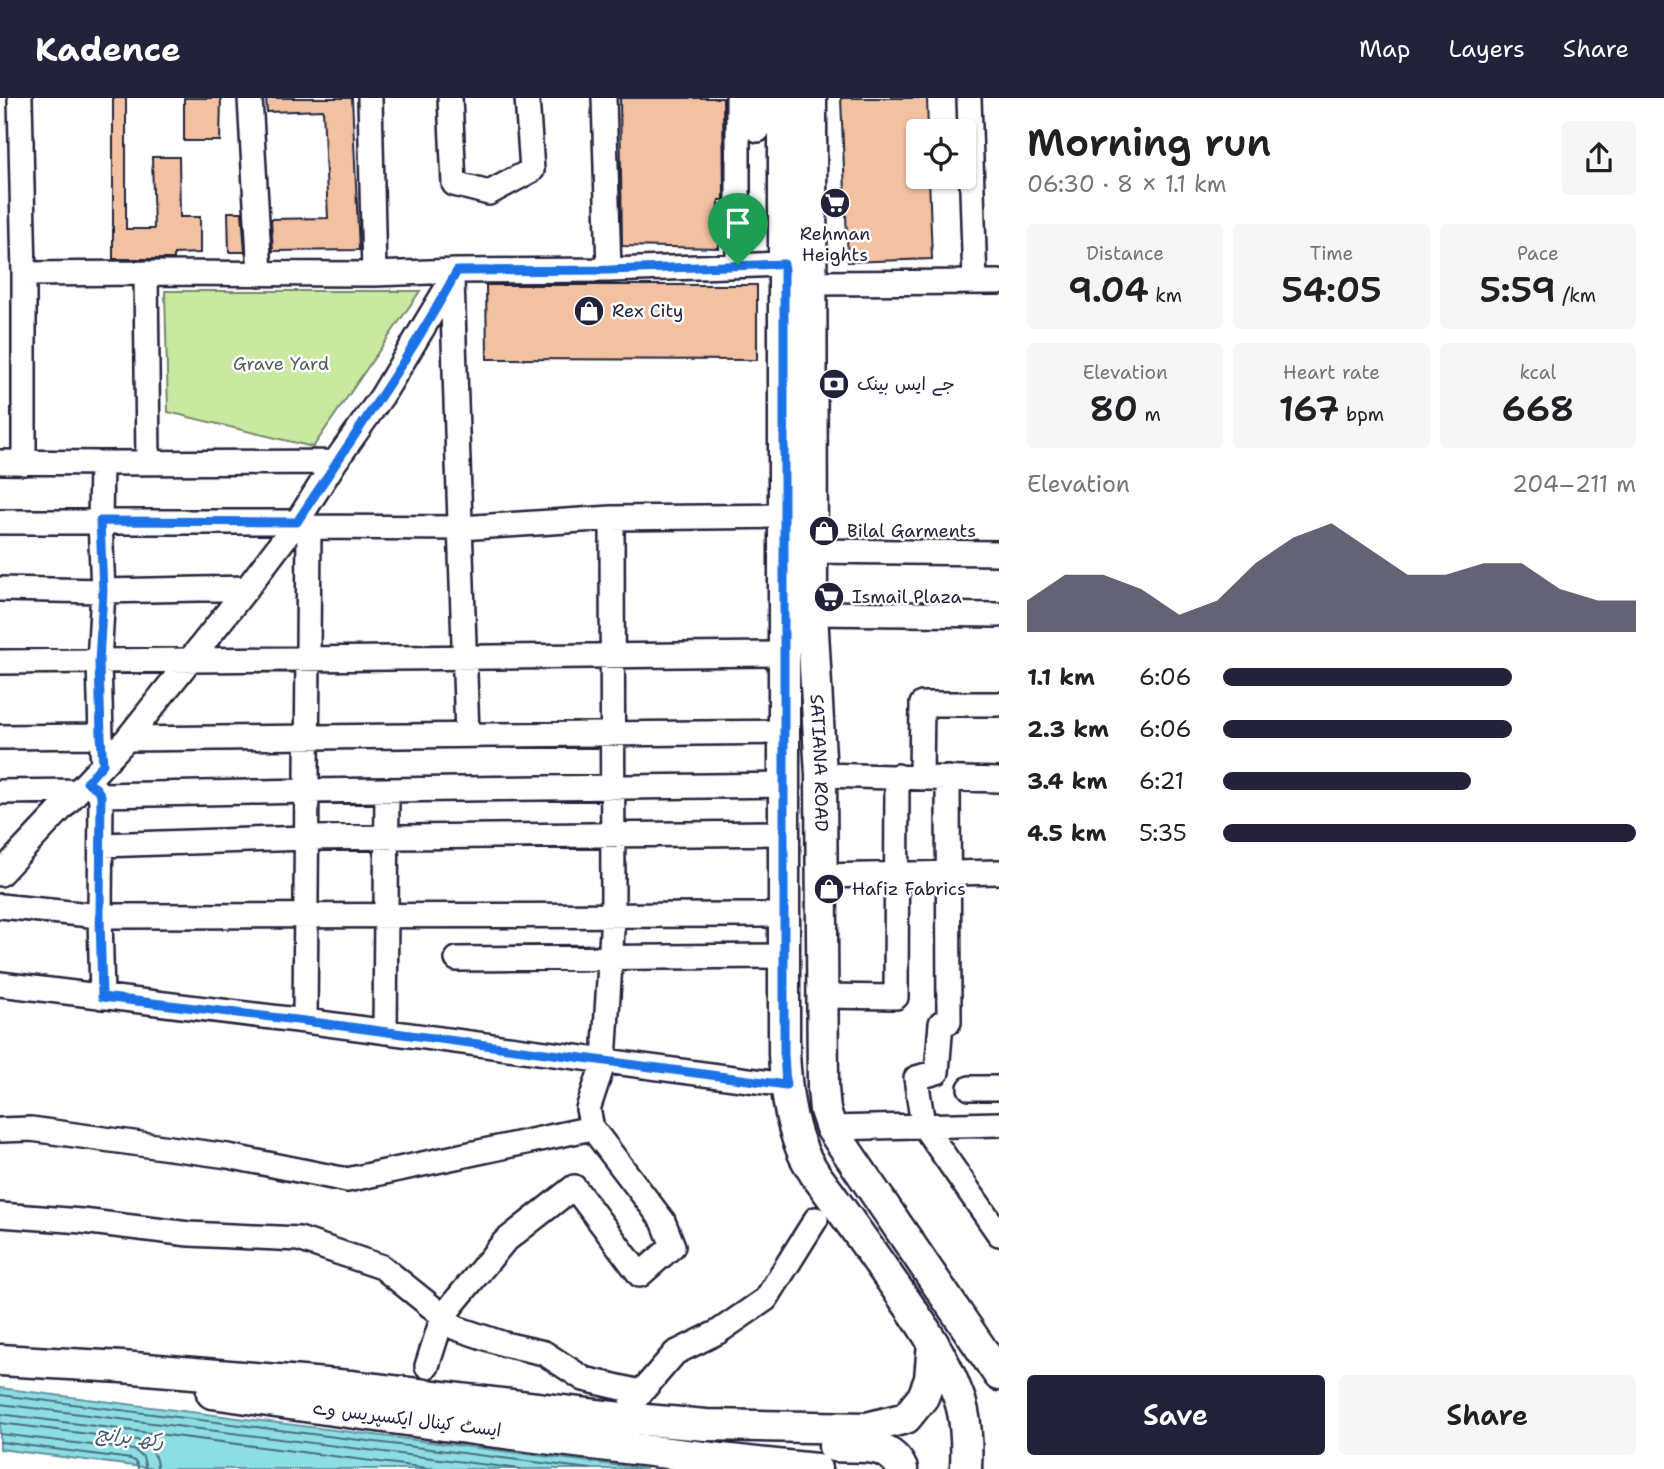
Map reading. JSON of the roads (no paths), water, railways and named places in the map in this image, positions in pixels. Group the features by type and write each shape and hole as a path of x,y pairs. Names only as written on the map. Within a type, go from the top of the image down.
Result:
{"main road":[{"name":"SATIANA ROAD","path":"784,98 786,1085 802,1150 815,1174 830,1217 897,1288 933,1343 959,1396 964,1420 966,1460"},
{"name":"SATIANA ROAD","path":"811,98 811,613 821,775 821,996 825,1110 831,1128 999,1375"},
{"path":"830,1217 874,1192"},
{"path":"0,1362 350,1386 621,1418 706,1425 866,1428 906,1418 923,1397 930,1379 933,1343"},
{"name":"ایسٹ کینال ایکسپریس وے","path":"0,1362 365,1415 730,1461 816,1469"},
{"path":"706,1425 816,1445 878,1448 892,1455 902,1469"}],"street":[{"path":"19,98 24,274 24,463"},
{"path":"250,98 260,274"},
{"path":"370,98 374,274"},
{"path":"450,98 454,184 489,193 532,170 527,98"},
{"path":"604,98 609,270"},
{"path":"738,98 738,265"},
{"path":"758,130 759,98"},
{"path":"969,98 975,282"},
{"path":"24,274 454,276 784,264"},
{"path":"146,273 148,463"},
{"path":"0,874 89,789 103,764 127,739 247,588 303,524 335,462 382,396 454,276"},
{"path":"454,276 467,735"},
{"path":"811,283 999,282"},
{"path":"0,462 335,462"},
{"path":"101,463 103,591 99,662 103,764"},
{"path":"0,522 100,521 460,528 612,518 784,516"},
{"path":"427,1366 443,1316 504,1242 574,1187 640,1275 673,1246 663,1221 592,1128 588,1109 604,1061 613,915 612,518"},
{"path":"303,524 307,660 305,1021"},
{"path":"811,551 999,554"},
{"path":"0,589 103,591 247,588"},
{"path":"811,613 999,615"},
{"path":"0,662 784,654"},
{"path":"921,777 922,704 999,704"},
{"path":"127,739 784,733"},
{"path":"0,737 101,736"},
{"path":"821,775 999,780"},
{"path":"821,996 896,997 897,776"},
{"path":"948,778 949,1022 941,1023 937,1072 916,1077 923,1125 999,1234"},
{"path":"0,792 89,789 307,791 784,785"},
{"path":"89,789 101,845 102,997"},
{"path":"385,1032 387,790"},
{"path":"101,845 306,838 784,833"},
{"path":"823,876 999,872"},
{"path":"0,906 100,916 784,915"},
{"path":"457,959 784,956"},
{"path":"0,984 305,1021 786,1085"},
{"path":"970,1088 999,1088"},
{"path":"831,1128 999,1124"},
{"path":"0,1130 31,1129 228,1156 347,1180 592,1128"},
{"path":"0,1215 82,1221 189,1234 299,1239 382,1267 456,1328 504,1344 544,1353 584,1379 640,1392"},
{"path":"621,1418 675,1353 718,1332 766,1299 830,1217"}],"water":[{"name":"رکھ برانچ","path":"0,1388 646,1469 157,1469 0,1449"}],"place":[{"name":"Rehman Heights","path":"835,203"},
{"name":"Rex City","path":"589,311"},
{"name":"جے ایس بینک","path":"834,384"},
{"name":"Bilal Garments","path":"824,531"},
{"name":"Ismail Plaza","path":"829,597"},
{"name":"Hafiz Fabrics","path":"829,889"}],"park label":[{"name":"Grave Yard","path":"281,364"}]}
